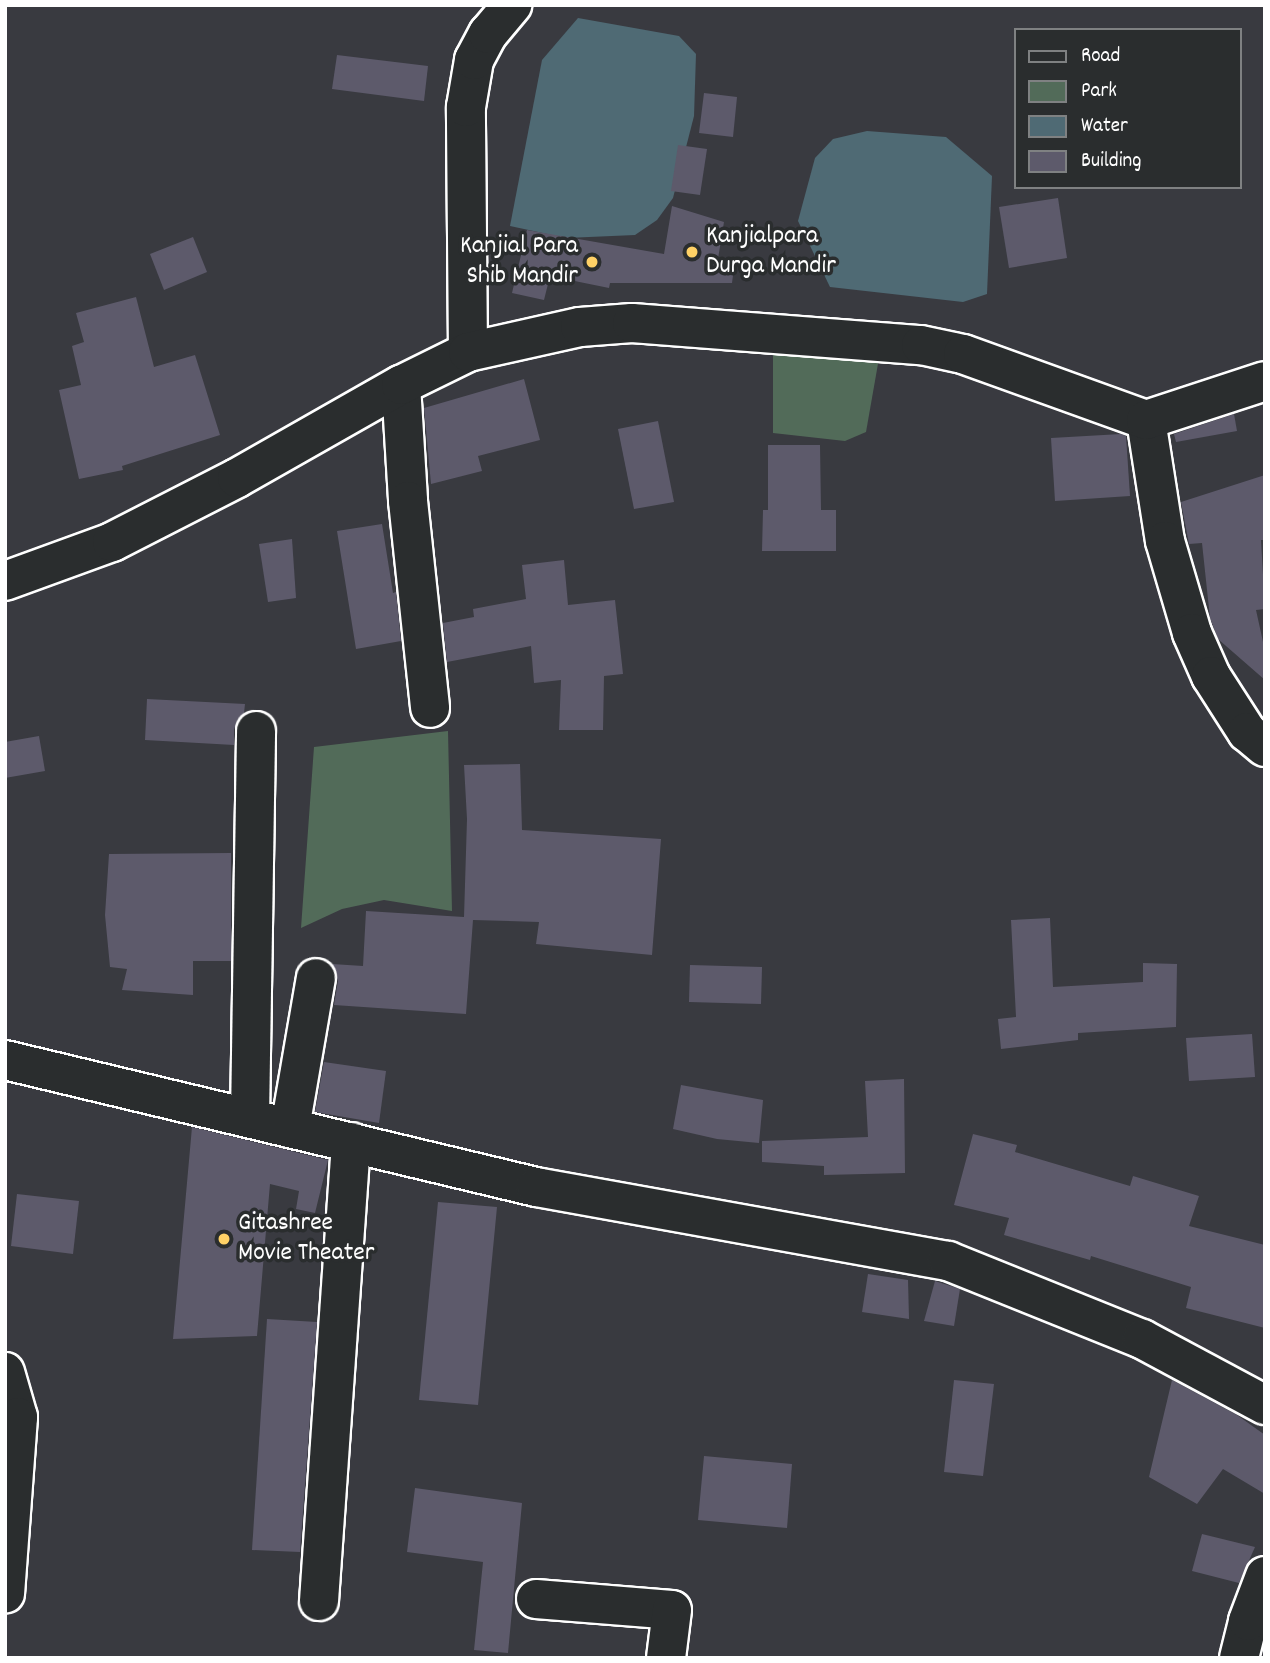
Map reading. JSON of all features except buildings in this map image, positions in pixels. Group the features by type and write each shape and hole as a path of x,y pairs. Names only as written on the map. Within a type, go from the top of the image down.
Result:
{"street":[{"path":"468,352 466,107 474,60 488,34 512,5"},
{"path":"5,581 112,542 237,478 401,385 468,352 580,327 632,323 921,345 963,354 1146,420 1265,381"},
{"path":"401,385 408,501 430,708"},
{"path":"1146,420 1166,541 1192,633 1211,676 1247,732 1265,747"},
{"path":"250,1118 256,731"},
{"path":"290,1128 316,978"},
{"path":"6,1066 250,1118 536,1187 948,1261 1142,1339 1265,1405"},
{"path":"319,1601 351,1142"},
{"path":"5,1372 18,1417 5,1594"},
{"path":"1239,1658 1248,1621 1265,1576"},
{"path":"536,1599 672,1611 666,1658"}],"green space":[{"path":"773,330 882,341 866,432 845,441 773,433"},
{"path":"448,731 452,911 384,900 342,909 301,928 314,747"}],"water":[{"path":"578,18 679,36 696,54 694,116 673,198 657,220 635,235 566,238 510,226 542,60"},
{"path":"867,131 946,137 992,176 987,294 963,302 830,287 798,221 815,158 833,139"}],"place":[{"name":"Kanjialpara Durga Mandir","path":"692,252"},
{"name":"Kanjial Para Shib Mandir","path":"592,262"},
{"name":"Gitashree Movie Theater","path":"224,1239"}]}
